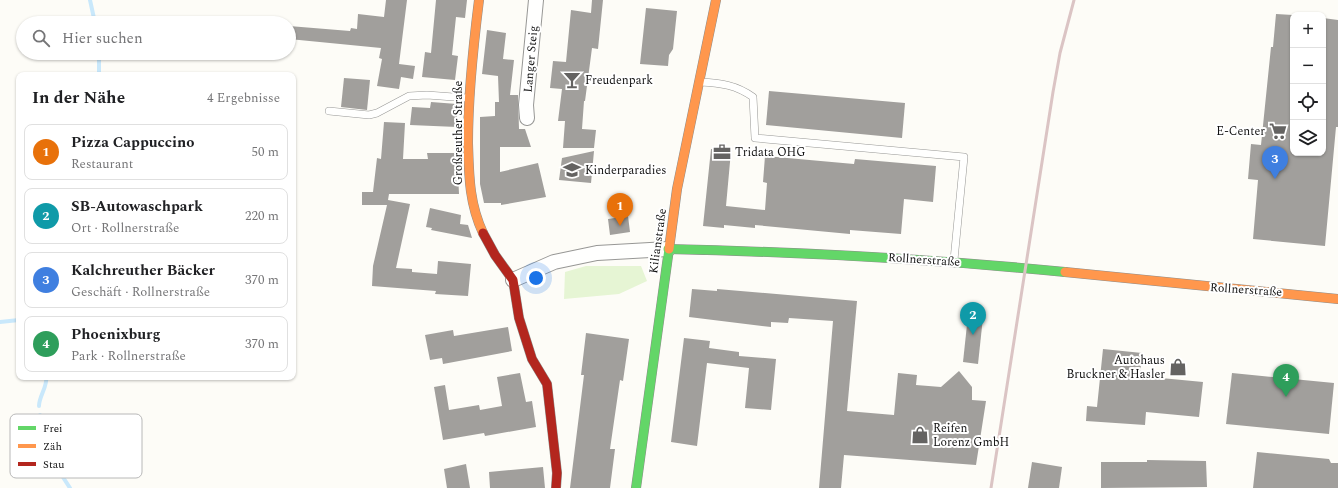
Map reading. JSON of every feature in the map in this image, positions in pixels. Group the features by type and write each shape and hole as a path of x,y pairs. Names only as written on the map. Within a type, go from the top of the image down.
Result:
{"street":[{"name":"Großreuther Straße","path":"479,0 471,59 468,185 472,206 482,231 495,255 513,280 520,318 532,359 547,384 557,473 556,488"},
{"name":"Langer Steig","path":"527,118 526,105 536,0"},
{"name":"Kilianstraße","path":"636,488 668,249 681,170 716,0"},
{"name":"Rollnerstraße","path":"513,280 554,262 597,252 668,249 758,251 954,262 1074,272 1147,281 1338,299"}],"lane":[{"path":"699,82 720,83 741,89 753,98 755,138 964,157 954,262"},
{"path":"330,110 369,115 377,113 409,96 427,95 469,98"}],"green space":[{"path":"586,266 641,266 647,281 619,294 564,299 565,272"}],"building":[{"path":"386,0 407,0 399,64 415,66 413,79 401,77 399,89 377,86 382,59 379,58 381,48 296,40 296,27 350,31 351,28 357,29 358,14 384,17"},
{"path":"436,0 467,0 465,18 456,17 452,55 458,56 455,80 422,77 425,52 431,53"},
{"path":"592,0 603,0 598,49 592,48 584,101 582,129 596,130 594,148 563,148 565,121 558,121 562,89 550,88 553,61 566,62 571,10 591,13"},
{"path":"646,8 677,11 673,49 669,55 668,66 640,64"},
{"name":"E-Center","path":"1276,14 1290,15 1290,156 1326,156 1326,18 1338,20 1338,127 1336,127 1325,246 1253,239 1258,180 1248,179 1251,144 1261,145 1271,47 1273,47"},
{"path":"487,30 506,33 503,59 514,60 510,95 518,95 519,129 525,129 531,147 500,147 500,172 538,163 546,197 501,205 501,203 484,203 480,184 480,117 495,116 495,102 499,102 498,76 482,74"},
{"path":"344,78 370,80 367,110 341,107"},
{"path":"769,91 905,103 902,138 766,125"},
{"path":"431,102 457,104 457,127 410,125 412,107 430,108"},
{"path":"384,122 405,123 403,159 428,159 427,153 457,153 459,194 389,194 388,200 410,204 396,268 412,269 412,272 437,274 438,261 471,264 468,296 435,294 436,291 372,286 373,266 387,205 362,205 362,192 373,192 377,158 381,159"},
{"path":"711,149 731,151 726,206 765,210 767,183 763,182 765,156 854,164 855,159 936,166 933,202 904,199 901,234 850,230 850,234 755,225 755,228 724,225 724,228 703,226"},
{"path":"594,151 591,183 559,180 562,158"},
{"path":"430,208 461,215 460,224 468,225 472,238 431,230 432,228 426,227"},
{"path":"628,216 630,232 610,235 608,219"},
{"path":"692,289 717,291 717,289 857,301 847,411 894,415 898,373 917,375 916,385 941,387 959,371 972,387 972,400 986,401 976,465 844,455 841,488 819,488 833,321 789,318 788,323 771,322 771,327 689,317"},
{"path":"969,306 984,308 978,364 963,362"},
{"path":"508,327 512,351 443,364 442,358 430,360 425,335 453,330 454,336"},
{"path":"586,333 629,339 623,381 620,380 610,449 615,449 610,488 570,488 584,375 581,375"},
{"path":"684,338 710,341 709,348 739,352 739,356 776,359 771,410 745,408 749,368 707,363 697,446 671,442"},
{"path":"1103,349 1142,353 1140,376 1203,382 1199,417 1146,412 1145,425 1086,421 1087,406 1097,407"},
{"path":"520,373 526,402 532,401 536,427 485,436 484,433 443,440 434,387 445,385 449,410 479,405 480,410 502,406 497,377"},
{"path":"1232,373 1334,383 1329,434 1226,424"},
{"path":"1257,452 1329,459 1331,463 1338,463 1338,488 1253,488"},
{"path":"1147,460 1206,461 1207,487 1101,488 1101,462 1147,462"},
{"path":"1032,462 1062,467 1059,488 1028,488"},
{"path":"466,464 470,488 447,488 444,469"},
{"path":"543,467 545,488 490,488 489,472"}],"waterway":[{"path":"90,0 93,16"},
{"path":"99,60 99,72"},
{"path":"0,322 16,320"},
{"path":"39,406 46,380"},
{"path":"64,478 70,488"}],"railway":[{"path":"991,488 1053,92 1060,53 1074,0"}],"traffic: fast":[{"path":"668,249 866,257 966,263 1065,272"},
{"path":"636,488 669,249"}],"traffic: slow":[{"path":"479,0 471,72 468,143 469,178 472,200 478,222 483,233"},
{"path":"669,249 677,189 716,0"},
{"path":"1065,272 1338,299"}],"traffic: jam":[{"path":"483,233 495,255 513,280 519,318 532,359 547,384 557,473 556,488"}],"place":[{"name":"Freudenpark","path":"572,80"},
{"name":"E-Center","path":"1278,131"},
{"name":"Tridata OHG","path":"722,152"},
{"name":"Kinderparadies","path":"572,170"},
{"name":"Kalchreuther Bäcker","path":"1275,179"},
{"name":"Pizza Cappuccino","path":"620,226"},
{"name":"SB-Autowaschpark","path":"973,335"},
{"name":"Autohaus Bruckner & Hasler","path":"1178,367"},
{"name":"Phoenixburg","path":"1286,397"},
{"name":"Reifen Lorenz GmbH","path":"920,435"}]}
